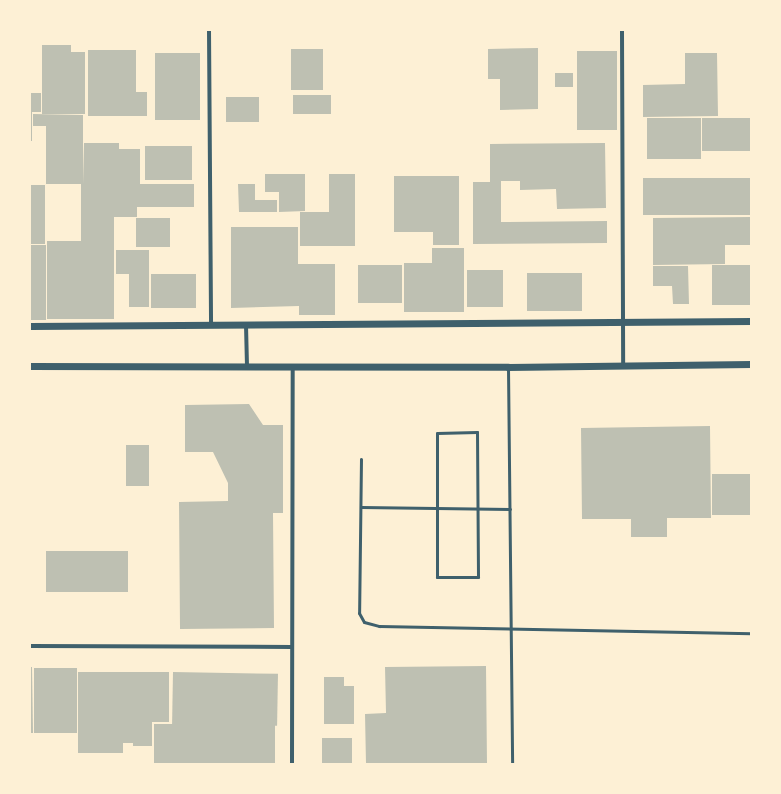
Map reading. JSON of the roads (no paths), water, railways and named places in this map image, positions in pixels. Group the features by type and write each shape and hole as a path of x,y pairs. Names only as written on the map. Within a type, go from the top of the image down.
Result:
{"street":[{"path":"209,30 211,325"},
{"path":"622,30 623,365"},
{"path":"30,326 751,321"},
{"path":"246,325 247,365"},
{"path":"30,366 293,365 508,367 751,364"},
{"path":"292,764 293,365"},
{"path":"30,646 292,647"}],"lane":[{"path":"508,367 512,764"},
{"path":"477,432 478,509 478,577 437,577 437,433 477,432"},
{"path":"361,459 359,613 364,622 379,626 511,630 751,633"},
{"path":"360,507 510,509"}]}
